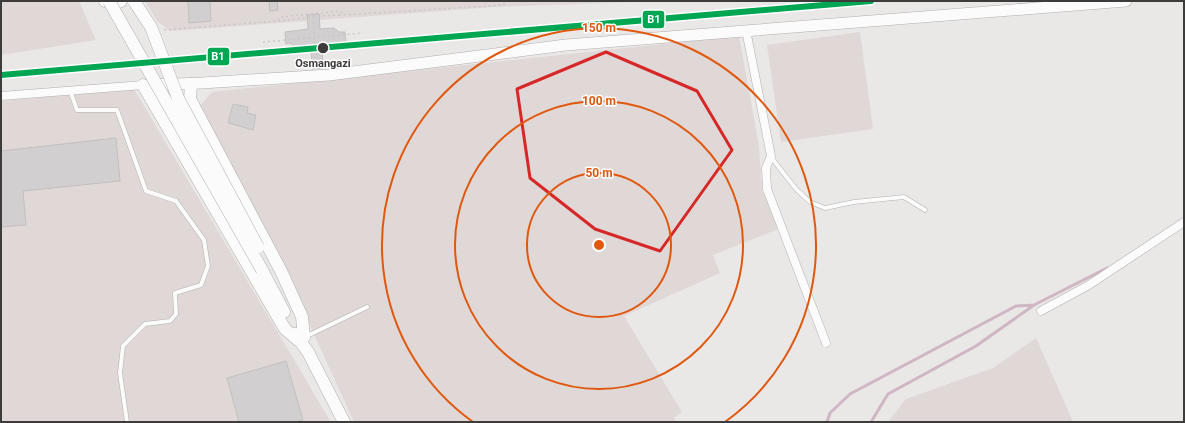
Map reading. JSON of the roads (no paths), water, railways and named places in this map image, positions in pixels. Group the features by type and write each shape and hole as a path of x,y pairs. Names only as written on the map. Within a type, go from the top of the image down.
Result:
{"main road":[{"path":"105,1 114,4 121,1"},
{"path":"109,1 266,269"},
{"path":"134,1 150,27 178,98 344,422"},
{"path":"301,338 285,329 143,85 191,84 329,75 566,45 1126,1"},
{"path":"191,84 190,99 281,271 302,317 301,338"}],"street":[{"path":"746,30 771,156 766,168 767,189 826,343"},
{"path":"1,96 70,89 143,85"},
{"path":"1041,311 1089,285 1184,222"}],"lane":[{"path":"70,89 77,110 117,110 146,191 176,201 204,240 208,266 201,285 175,293 176,314 170,321 145,324 123,346 120,373 127,422"},
{"path":"771,156 796,189 810,202 825,208 854,202 904,197 925,210"},
{"path":"301,338 367,307"}],"waterway":[{"path":"871,422 888,394 976,346 1034,305 1107,268"},
{"path":"827,422 830,413 850,394 1016,306 1034,305"}],"place":[{"name":"Osmangazi","path":"323,48"}]}
